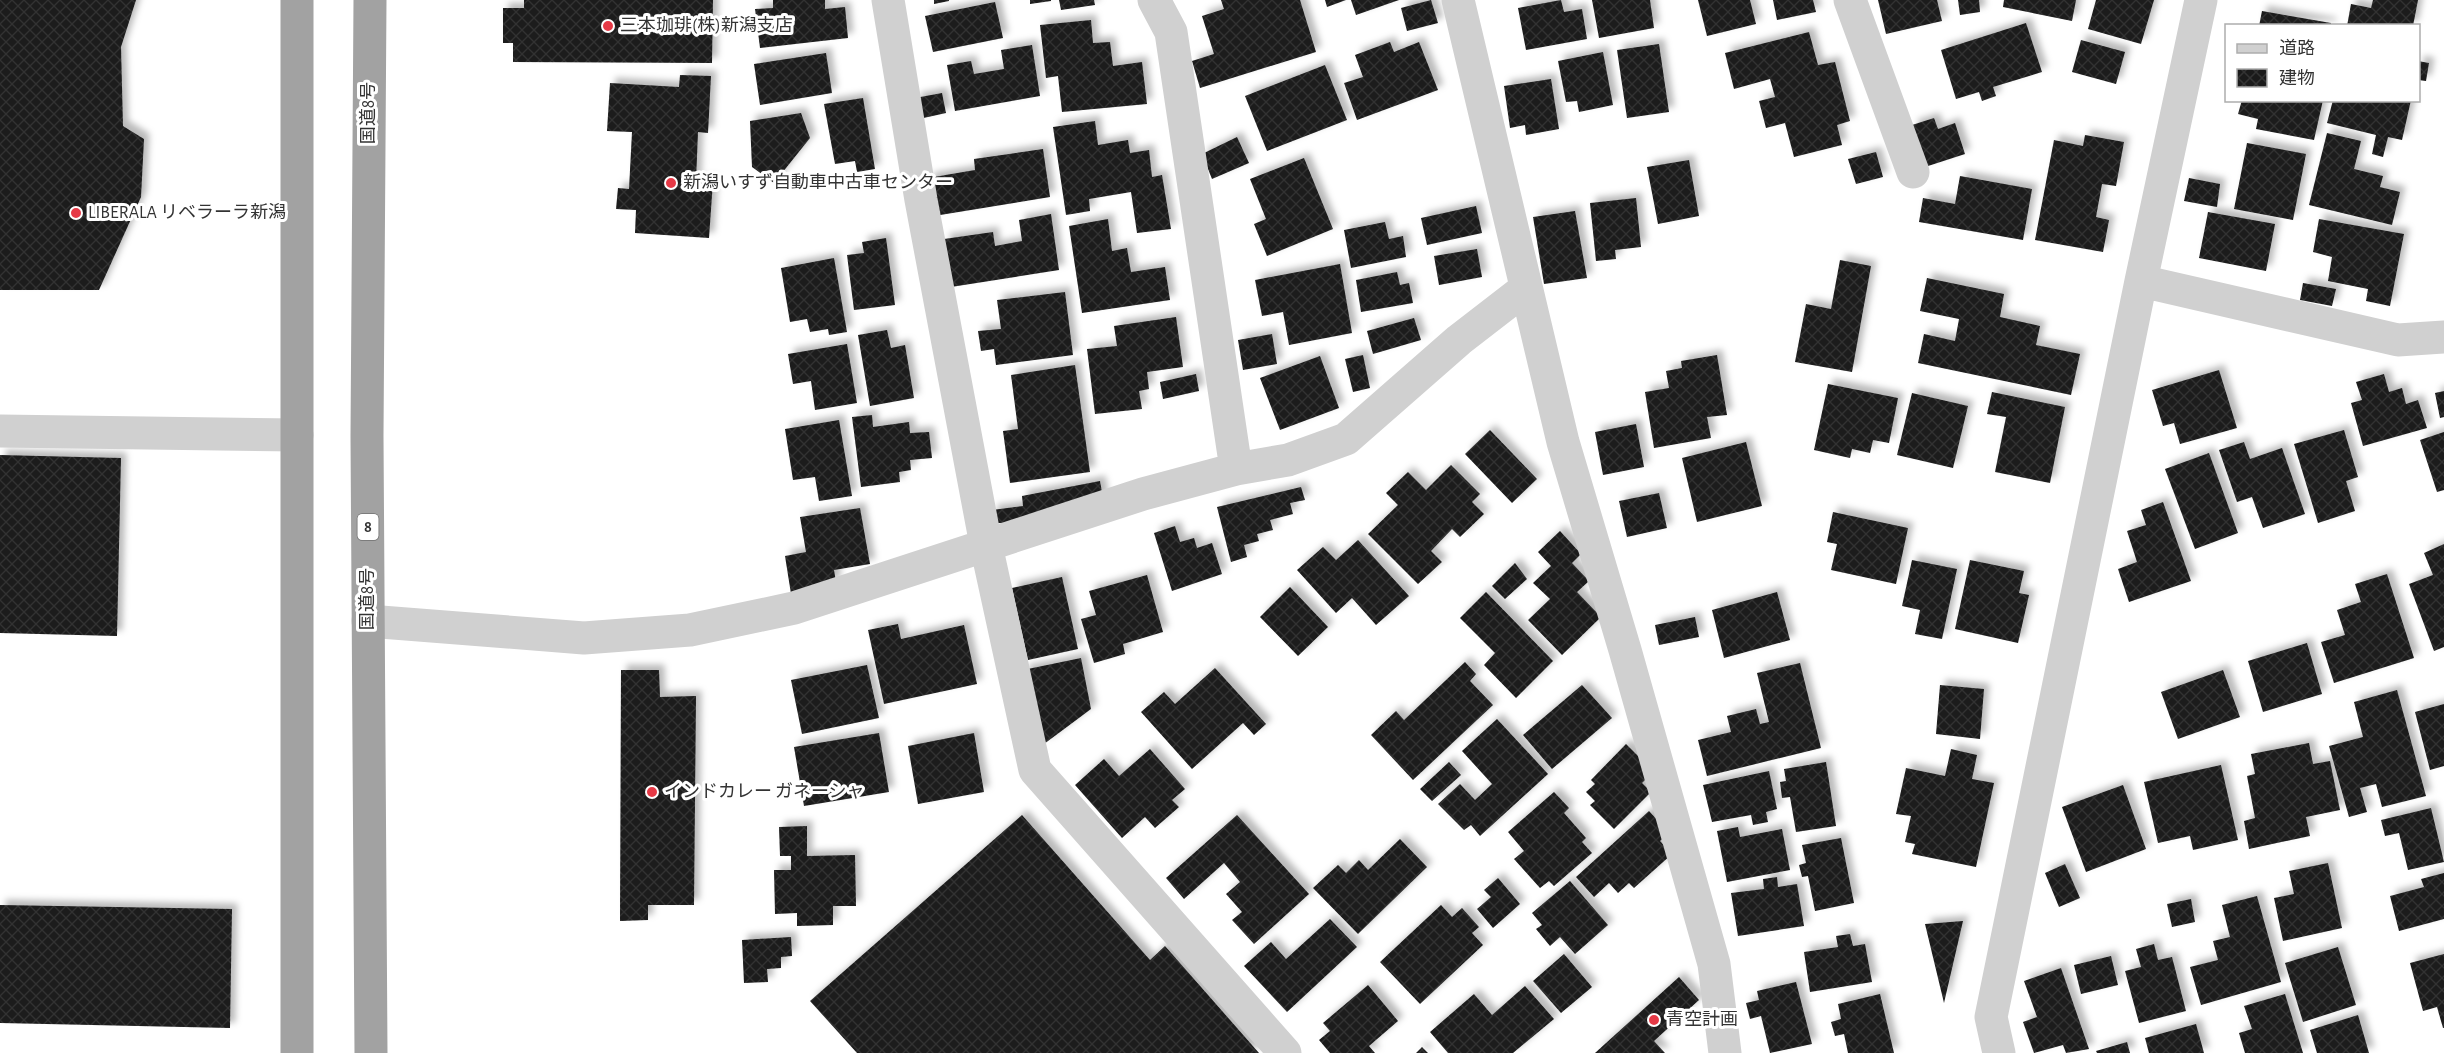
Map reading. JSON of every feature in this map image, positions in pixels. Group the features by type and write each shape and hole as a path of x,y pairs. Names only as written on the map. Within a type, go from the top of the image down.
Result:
{"highway":[{"path":"297,0 297,1053"},
{"name":"国道8号","path":"370,0 368,621 371,1053"}],"street":[{"path":"888,0 921,200 986,545 1035,770 1285,1053"},
{"path":"1154,0 1171,32 1236,469"},
{"path":"1458,0 1563,442 1714,964 1725,1053"},
{"path":"1850,0 1913,172"},
{"path":"1999,1053 1991,1017 2141,281 2201,0"},
{"path":"2141,281 2398,340 2444,337"},
{"path":"368,621 584,638 690,630 794,608 1143,494 1236,469 1288,460 1346,439 1459,340 1525,289"},
{"path":"0,431 297,435"}],"building":[{"path":"0,0 136,0 121,47 123,126 144,139 141,197 99,290 0,290"},
{"name":"三本珈琲(株)新潟支店","path":"524,0 713,0 712,63 513,62 513,43 503,43 503,8 524,8"},
{"path":"773,0 825,0 825,9 845,7 848,38 760,48 755,9 773,8"},
{"path":"934,0 949,0 949,1 934,4"},
{"path":"1030,0 1051,0 1051,1 1030,4"},
{"path":"1059,0 1094,0 1095,5 1061,10"},
{"path":"1221,0 1300,0 1316,52 1200,88 1192,61 1214,54 1202,16 1224,9"},
{"path":"1325,0 1346,0 1327,7"},
{"path":"1351,0 1399,0 1356,15"},
{"path":"1431,0 1438,23 1407,31 1401,8"},
{"path":"1561,0 1564,12 1582,9 1587,39 1526,50 1518,8"},
{"path":"1592,0 1650,0 1654,28 1599,38"},
{"path":"1698,0 1750,0 1756,24 1707,36"},
{"path":"1773,0 1813,0 1816,12 1777,20"},
{"path":"1878,0 1937,0 1942,21 1886,34"},
{"path":"1958,0 1979,0 1980,12 1960,15"},
{"path":"2004,0 2076,0 2072,21 2003,7"},
{"path":"2096,0 2154,0 2141,44 2088,29"},
{"path":"2373,0 2418,0 2413,24 2347,24 2351,4 2371,8"},
{"path":"995,2 1003,38 933,52 925,16"},
{"path":"2262,11 2331,23 2331,24 2259,24"},
{"path":"1091,20 1093,43 1110,42 1113,66 1142,62 1147,104 1062,112 1058,76 1046,78 1040,25"},
{"path":"2026,23 2042,72 1993,87 1996,96 1982,101 1979,92 1956,99 1941,50"},
{"path":"1809,32 1818,65 1835,62 1850,121 1837,125 1842,145 1794,157 1785,123 1766,128 1759,101 1775,97 1770,79 1734,89 1725,53"},
{"path":"2081,40 2125,52 2116,84 2072,72"},
{"path":"1390,42 1394,52 1419,42 1438,90 1357,120 1344,83 1363,77 1355,55"},
{"path":"1659,44 1669,112 1627,118 1617,50"},
{"path":"1032,45 1040,96 955,111 947,65 971,61 974,74 1004,69 1001,50"},
{"path":"1603,52 1613,105 1579,112 1577,101 1566,102 1558,61"},
{"path":"826,53 832,93 760,105 754,64"},
{"path":"2420,61 2429,63 2426,81 2420,80"},
{"path":"1325,65 1347,120 1267,151 1245,96"},
{"path":"680,75 711,76 708,133 698,132 696,181 713,181 709,238 635,233 636,210 616,209 618,188 629,189 632,132 607,131 610,83 679,87"},
{"path":"1551,79 1559,129 1526,135 1525,125 1510,128 1504,86"},
{"path":"942,93 946,113 919,119 915,98"},
{"path":"863,98 875,169 857,172 855,161 835,164 824,104"},
{"path":"2241,102 2323,102 2314,140 2256,129 2258,119 2238,114"},
{"path":"2332,102 2411,102 2402,140 2388,137 2383,157 2372,154 2376,135 2327,123"},
{"path":"801,113 810,138 774,183 752,167 750,121"},
{"path":"1934,118 1938,129 1955,123 1965,154 1925,167 1912,125"},
{"path":"1095,121 1098,145 1128,140 1130,153 1149,150 1152,177 1162,175 1171,229 1137,233 1131,192 1089,199 1090,211 1066,215 1053,127"},
{"path":"2327,133 2361,141 2354,169 2383,176 2380,187 2400,192 2392,225 2309,205"},
{"path":"2085,135 2124,142 2116,186 2102,184 2096,217 2109,220 2103,252 2035,240 2054,140 2083,146"},
{"path":"1237,137 1249,163 1212,179 1202,154"},
{"path":"2247,143 2306,154 2293,220 2234,209"},
{"path":"1043,149 1050,197 934,216 928,178 975,170 974,159"},
{"path":"1876,152 1883,177 1856,184 1848,159"},
{"path":"1304,158 1333,229 1267,256 1254,224 1266,219 1250,179"},
{"path":"1689,160 1699,216 1658,224 1647,167"},
{"path":"1960,176 2032,189 2023,240 1919,222 1923,198 1955,204"},
{"path":"2189,178 2220,184 2217,207 2184,201"},
{"path":"1636,198 1641,247 1615,250 1616,259 1596,261 1590,203"},
{"path":"1476,206 1482,233 1427,245 1421,218"},
{"path":"1575,211 1587,278 1544,284 1533,217"},
{"path":"2208,212 2275,224 2266,271 2199,258"},
{"path":"1051,214 1059,270 951,287 944,239 993,232 995,246 1022,241 1019,220"},
{"path":"1108,219 1112,251 1127,248 1131,272 1165,267 1170,300 1082,313 1069,226"},
{"path":"2319,219 2404,234 2390,306 2366,301 2368,289 2328,281 2332,257 2313,252"},
{"path":"1385,222 1389,239 1403,236 1406,257 1351,268 1344,230"},
{"path":"886,238 895,305 854,310 847,255 864,253 862,242"},
{"path":"1477,249 1482,277 1439,285 1434,256"},
{"path":"834,258 847,332 829,335 828,329 810,332 807,319 790,322 781,268"},
{"path":"1840,260 1871,266 1852,372 1795,362 1806,304 1831,309"},
{"path":"1340,264 1352,333 1289,345 1283,312 1262,316 1255,280"},
{"path":"1397,272 1400,285 1409,283 1413,303 1361,312 1356,280"},
{"path":"1927,278 2004,294 2000,317 2040,326 2036,345 2080,354 2071,395 1918,363 1924,334 1955,341 1959,319 1920,311"},
{"path":"2303,283 2336,289 2332,306 2300,300"},
{"path":"1065,292 1073,355 996,365 994,349 981,351 978,331 1001,329 997,300"},
{"path":"1176,317 1183,367 1147,372 1149,389 1139,391 1142,409 1095,414 1087,349 1117,346 1114,326"},
{"path":"1414,318 1421,340 1373,354 1367,331"},
{"path":"887,330 891,348 905,345 914,398 870,406 858,335"},
{"path":"1272,334 1277,364 1243,370 1238,340"},
{"path":"847,344 857,403 815,410 811,381 793,384 788,354"},
{"path":"1363,355 1370,388 1353,392 1345,359"},
{"path":"1717,355 1727,415 1707,417 1711,438 1654,448 1645,392 1669,388 1666,371 1682,368 1681,361"},
{"path":"1320,356 1339,408 1280,430 1260,378"},
{"path":"1075,365 1090,472 1010,483 1003,431 1018,429 1011,375"},
{"path":"2219,370 2237,428 2180,444 2174,423 2163,426 2152,390"},
{"path":"1196,374 1199,391 1163,399 1160,382"},
{"path":"2384,374 2389,392 2402,388 2406,404 2418,400 2427,428 2363,446 2351,403 2362,400 2356,382"},
{"path":"1828,384 1898,398 1889,443 1873,440 1870,453 1852,449 1850,458 1814,450"},
{"path":"2444,391 2444,417 2440,418 2435,393"},
{"path":"1992,392 2065,407 2050,483 1995,472 2006,417 1987,414"},
{"path":"1912,393 1968,406 1953,468 1897,455"},
{"path":"872,415 873,427 909,422 910,433 929,432 932,458 910,460 911,470 899,472 900,482 861,487 852,417"},
{"path":"839,420 852,496 819,501 815,477 793,480 785,429"},
{"path":"1636,424 1644,467 1603,475 1595,432"},
{"path":"1490,430 1537,479 1512,503 1465,454"},
{"path":"2344,430 2358,477 2346,481 2355,511 2318,523 2294,444"},
{"path":"2444,432 2444,490 2437,492 2420,440"},
{"path":"1746,442 1762,506 1697,522 1682,458"},
{"path":"2244,442 2250,459 2282,448 2305,514 2263,528 2252,497 2237,502 2219,450"},
{"path":"2209,453 2238,533 2195,549 2165,469"},
{"path":"0,455 121,458 117,636 0,633"},
{"path":"1451,465 1480,494 1472,502 1484,514 1460,537 1452,529 1431,551 1442,562 1418,584 1368,534 1398,505 1386,493 1408,472 1426,490"},
{"path":"1100,481 1103,498 1025,523 992,523 992,510 1023,506 1022,496"},
{"path":"1301,487 1305,500 1290,503 1293,514 1270,520 1273,530 1257,534 1259,541 1244,545 1247,557 1231,562 1217,507"},
{"path":"1659,493 1667,528 1627,537 1619,501"},
{"path":"2163,502 2191,581 2129,602 2118,569 2137,562 2127,531 2146,525 2141,510"},
{"path":"860,508 870,564 834,570 836,582 791,594 785,556 806,552 800,517"},
{"path":"1833,512 1908,528 1896,584 1831,570 1837,544 1827,542"},
{"path":"1175,526 1180,542 1194,538 1197,548 1212,543 1222,574 1172,591 1154,533"},
{"path":"1560,531 1581,554 1572,563 1589,581 1577,592 1601,617 1562,655 1528,620 1550,599 1533,583 1551,566 1538,552"},
{"path":"1358,540 1409,596 1376,625 1352,598 1336,613 1297,570 1323,547 1336,560"},
{"path":"2444,544 2444,647 2434,651 2409,584 2433,575 2424,553"},
{"path":"1912,560 1957,569 1942,639 1915,634 1920,610 1902,606"},
{"path":"1970,560 2024,571 2019,593 2029,595 2018,643 1955,629"},
{"path":"1515,563 1527,579 1505,599 1492,586"},
{"path":"2387,574 2414,658 2334,683 2321,642 2345,635 2337,610 2361,602 2355,584"},
{"path":"1147,575 1163,632 1123,644 1125,654 1094,663 1081,619 1096,615 1089,591"},
{"path":"1062,577 1078,649 1028,660 1012,588"},
{"path":"1290,587 1328,627 1298,656 1260,617"},
{"path":"1486,592 1553,661 1516,698 1484,665 1495,653 1460,618"},
{"path":"1777,592 1790,640 1724,658 1712,610"},
{"path":"1695,617 1699,637 1659,645 1655,625"},
{"path":"898,624 901,639 964,625 977,684 884,704 868,630"},
{"path":"2307,643 2322,694 2263,712 2248,661"},
{"path":"1081,658 1091,709 1044,744 1023,670"},
{"path":"1465,662 1476,674 1470,681 1493,705 1413,780 1371,735 1396,711 1404,720"},
{"path":"1800,663 1821,748 1707,776 1698,740 1731,732 1727,716 1756,709 1760,724 1769,722 1757,673"},
{"path":"867,665 879,718 802,734 791,680"},
{"path":"1215,668 1266,724 1254,735 1243,723 1192,769 1141,712 1164,692 1175,704"},
{"path":"621,670 659,670 660,697 696,696 694,905 648,905 648,920 620,921"},
{"path":"2223,670 2240,717 2178,739 2161,692"},
{"path":"1582,685 1612,718 1552,769 1523,735"},
{"path":"1940,685 1984,689 1980,739 1936,734"},
{"path":"2397,690 2426,796 2382,807 2376,784 2360,788 2367,812 2349,817 2329,746 2363,737 2354,702"},
{"path":"2444,704 2444,766 2430,770 2415,712"},
{"path":"1497,719 1548,774 1480,836 1471,825 1464,830 1438,804 1460,784 1475,800 1492,784 1462,751"},
{"path":"879,733 889,792 804,806 794,747"},
{"path":"974,733 984,792 918,804 908,746"},
{"path":"2309,743 2313,764 2330,761 2340,810 2306,817 2310,836 2249,849 2244,821 2255,818 2247,776 2255,774 2251,754"},
{"path":"1626,744 1646,764 1650,775 1642,783 1651,792 1614,829 1590,805 1595,801 1586,792 1595,784 1591,780"},
{"path":"1150,749 1185,789 1172,800 1179,807 1155,828 1145,817 1122,838 1075,785 1104,759 1119,776"},
{"path":"1951,749 1977,755 1972,779 1994,783 1976,867 1912,854 1915,844 1905,842 1911,816 1896,814 1906,768 1945,776"},
{"path":"1449,762 1461,775 1432,801 1420,789"},
{"path":"1826,762 1836,826 1796,832 1790,797 1782,798 1780,782 1786,781 1784,769"},
{"path":"2221,765 2238,840 2193,850 2190,836 2158,843 2144,782"},
{"path":"1769,771 1777,809 1766,812 1768,822 1753,825 1751,815 1712,822 1703,785"},
{"path":"2123,785 2146,849 2086,872 2062,807"},
{"path":"1554,792 1569,808 1564,813 1586,838 1582,842 1592,853 1554,886 1549,881 1540,888 1514,859 1524,851 1508,832"},
{"path":"2431,808 2444,862 2408,870 2399,833 2385,836 2381,820"},
{"path":"1649,811 1669,833 1660,841 1672,854 1634,888 1629,883 1618,893 1609,883 1594,897 1576,877"},
{"path":"1022,815 1150,960 1165,946 1259,1053 857,1053 810,1001"},
{"path":"1237,815 1309,894 1254,944 1232,920 1242,912 1226,894 1240,882 1224,863 1184,899 1166,878"},
{"path":"807,826 807,856 855,855 856,906 833,906 833,925 797,926 797,913 775,914 774,870 791,870 791,856 780,856 779,827"},
{"path":"1738,827 1740,837 1782,829 1790,870 1727,882 1717,831"},
{"path":"1841,838 1854,903 1815,911 1808,876 1802,877 1799,865 1806,863 1802,845"},
{"path":"1400,839 1427,867 1358,934 1313,888 1338,865 1346,873 1359,860 1368,870"},
{"path":"2328,863 2342,928 2283,941 2274,898 2294,894 2289,871"},
{"path":"2065,864 2080,898 2059,907 2045,873"},
{"path":"2444,873 2444,919 2399,931 2390,896 2424,887 2421,879"},
{"path":"1777,877 1778,887 1797,884 1804,926 1738,936 1731,893 1764,889 1763,879"},
{"path":"1498,878 1520,904 1493,928 1477,909 1491,897 1484,890"},
{"path":"1570,881 1608,925 1575,954 1560,937 1550,946 1536,929 1542,925 1532,913"},
{"path":"2257,896 2281,982 2201,1005 2190,967 2218,960 2213,941 2230,937 2222,905"},
{"path":"2191,899 2195,922 2172,927 2167,904"},
{"path":"0,905 232,909 230,1028 0,1023"},
{"path":"1441,905 1452,917 1462,908 1479,927 1472,933 1483,945 1420,1004 1380,962"},
{"path":"1330,919 1357,947 1287,1012 1244,966 1271,942 1286,959"},
{"path":"1963,921 1944,1003 1925,924"},
{"path":"1850,934 1853,946 1865,944 1872,982 1810,992 1804,952 1838,947 1836,936"},
{"path":"791,937 792,956 781,957 781,968 767,969 768,982 744,983 742,940"},
{"path":"2154,944 2158,960 2172,957 2186,1011 2139,1023 2125,971 2141,967 2136,949"},
{"path":"2338,947 2356,1005 2303,1022 2285,963"},
{"path":"1564,954 1592,987 1561,1013 1533,981"},
{"path":"2444,954 2443,1028 2437,1007 2423,1011 2410,963"},
{"path":"2111,956 2118,985 2081,994 2074,965"},
{"path":"2061,968 2089,1049 2066,1053 2063,1045 2034,1053 2023,1022 2037,1017 2024,981"},
{"name":"青空計画","path":"1679,977 1699,1000 1654,1041 1665,1053 1595,1053"},
{"path":"1796,982 1812,1044 1770,1053 1761,1016 1750,1019 1746,1003 1759,1000 1757,991"},
{"path":"1368,985 1398,1021 1369,1046 1375,1053 1330,1053 1319,1040 1330,1031 1323,1023"},
{"path":"1525,986 1554,1019 1513,1053 1448,1053 1430,1032 1474,994 1492,1015"},
{"path":"1880,994 1894,1053 1848,1053 1844,1034 1835,1036 1831,1022 1841,1019 1838,1004"},
{"path":"2285,994 2303,1053 2245,1053 2239,1033 2252,1029 2244,1006"},
{"path":"2358,1015 2369,1053 2317,1053 2310,1030"},
{"path":"2196,1024 2204,1053 2149,1053 2145,1038"},
{"path":"2127,1042 2130,1053 2097,1053 2096,1051"},
{"path":"1422,1047 1428,1053 1416,1053"}],"place":[{"name":"三本珈琲(株)新潟支店","path":"608,26"},
{"name":"新潟いすず自動車中古車センター","path":"671,183"},
{"name":"LIBERALA リベラーラ新潟","path":"76,213"},
{"name":"インドカレー ガネーシャ","path":"652,792"},
{"name":"青空計画","path":"1654,1020"}]}
